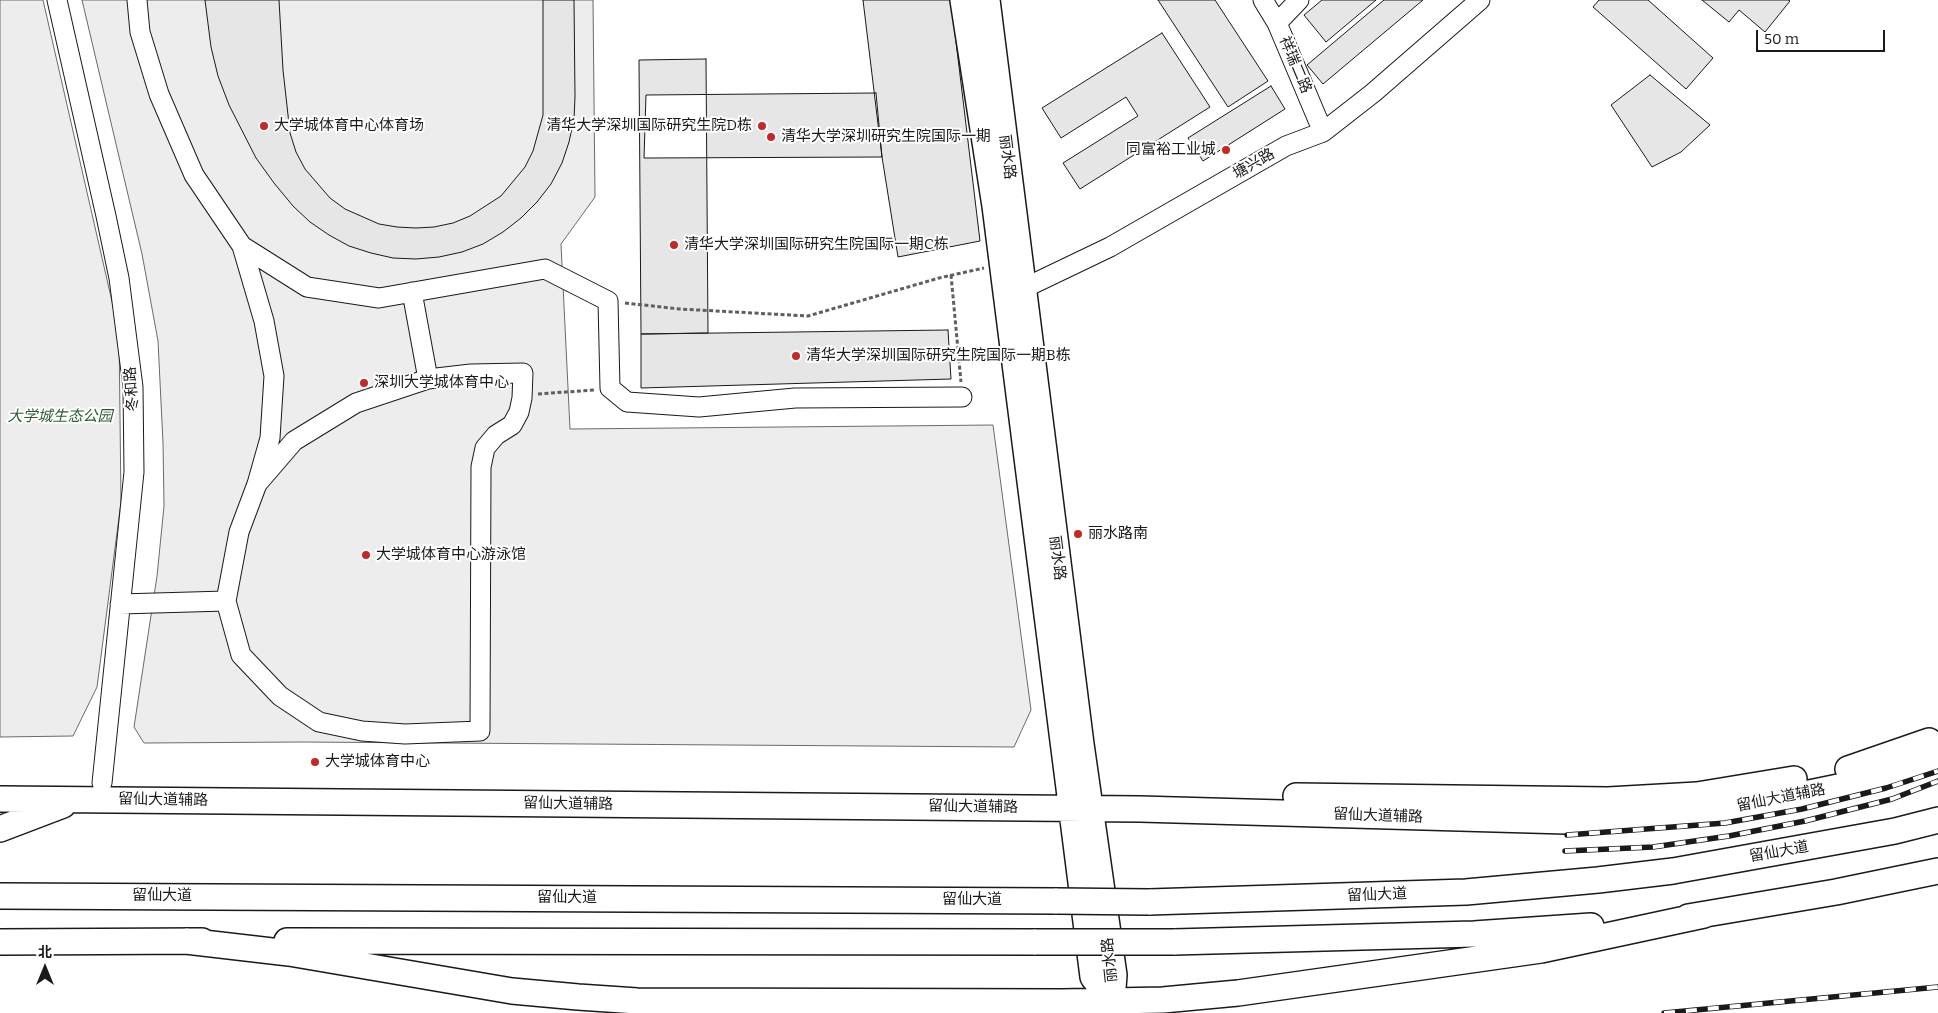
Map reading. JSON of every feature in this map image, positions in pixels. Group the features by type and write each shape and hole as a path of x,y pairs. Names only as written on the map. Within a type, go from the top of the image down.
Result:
{"main road":[{"name":"丽水路","path":"963,0 1002,264 1015,293"},
{"name":"丽水路","path":"987,0 1015,293 1079,801 1093,976 1112,1001"},
{"name":"留仙大道辅路","path":"0,799 1079,801 1139,795 1608,800 1697,795 1777,783 1850,768 1938,737"},
{"name":"留仙大道辅路","path":"0,782 1079,801 1566,821 1702,811 1756,804 1853,784 1894,772 1938,755"},
{"path":"0,829 76,799 102,783"},
{"name":"留仙大道","path":"0,896 1149,902 1466,892 1673,871 1895,831 1938,820"},
{"path":"186,941 289,954 512,991 578,997 637,1000 1112,1001 1202,997 1238,993 1541,950 1704,915 1836,892 1938,871"},
{"path":"0,942 1174,942 1474,934 1572,928 1704,915"}],"street":[{"name":"冬和路","path":"57,0 119,278 133,387 134,472 102,783"},
{"path":"137,0 140,32 163,103 194,175 242,246 264,321 274,376 270,438 257,484 239,532 226,602 241,655 280,696 319,722 362,731 405,734 480,731 481,467 485,448 496,436 512,425 518,412 522,395 523,373 471,374 428,379 356,404 294,441 257,484"},
{"name":"祥瑞二路","path":"1263,0 1277,23 1323,132"},
{"path":"1277,23 1299,0"},
{"name":"塘兴路","path":"1015,293 1110,247 1286,146 1323,132 1376,91 1480,0"},
{"path":"242,246 307,286 379,298 545,269 608,301 610,388 627,402 699,408 795,398 962,397"},
{"path":"412,292 428,379"},
{"path":"120,604 226,602"}],"path":[{"path":"608,301 680,309 808,316 951,275 1002,264"},
{"path":"951,275 962,397"},
{"path":"522,395 610,388"}],"shaded area":[{"name":"大学城生态公园","path":"0,0 43,0 119,332 121,502 97,687 73,736 0,737"},
{"name":"深圳大学城体育中心","path":"82,0 593,0 595,197 561,244 570,429 993,425 1031,710 1014,747 301,742 144,743 134,727 157,576 164,506 158,341 142,254"}],"building":[{"name":"大学城体育中心体育场","path":"205,0 279,0 283,70 290,133 296,152 305,169 330,198 345,209 379,224 416,228 453,223 470,216 501,196 525,167 533,151 543,115 543,0 574,0 574,119 562,163 551,184 537,202 503,232 483,244 462,252 416,259 393,258 349,246 310,222 293,206 256,158 229,105 218,76 211,47"},
{"path":"863,0 951,0 980,241 898,257 882,157"},
{"path":"1158,0 1215,0 1268,81 1228,107"},
{"path":"1322,0 1376,0 1326,42 1304,15"},
{"path":"1384,0 1423,0 1323,84 1307,65"},
{"path":"1599,0 1648,0 1713,58 1686,89 1593,7"},
{"path":"1702,0 1790,1 1765,32 1739,10 1729,22"},
{"path":"1162,33 1210,107 1080,189 1063,163 1138,116 1126,97 1061,138 1042,108"},
{"name":"清华大学深圳国际研究生院国际一期C栋","path":"706,59 708,333 641,334 639,60"},
{"path":"1650,75 1710,125 1681,152 1652,167 1611,105"},
{"path":"1271,86 1285,109 1203,161 1188,138"},
{"name":"清华大学深圳国际研究生院D栋","path":"876,93 882,157 644,158 646,95"},
{"name":"清华大学深圳国际研究生院国际一期B栋","path":"948,330 951,379 641,388 641,334"}],"railway":[{"path":"1567,835 1725,823 1802,809 1886,788 1938,771"},
{"path":"1565,851 1653,847 1729,836 1805,821 1892,799 1938,781"},
{"path":"1664,1013 1938,987"}],"place":[{"name":"大学城体育中心体育场","path":"264,126"},
{"name":"清华大学深圳国际研究生院D栋","path":"762,126"},
{"name":"清华大学深圳研究生院国际一期","path":"771,137"},
{"name":"同富裕工业城","path":"1226,150"},
{"name":"清华大学深圳国际研究生院国际一期C栋","path":"674,245"},
{"name":"清华大学深圳国际研究生院国际一期B栋","path":"796,356"},
{"name":"深圳大学城体育中心","path":"364,383"},
{"name":"丽水路南","path":"1078,534"},
{"name":"大学城体育中心游泳馆","path":"366,555"},
{"name":"大学城体育中心","path":"315,762"}]}
